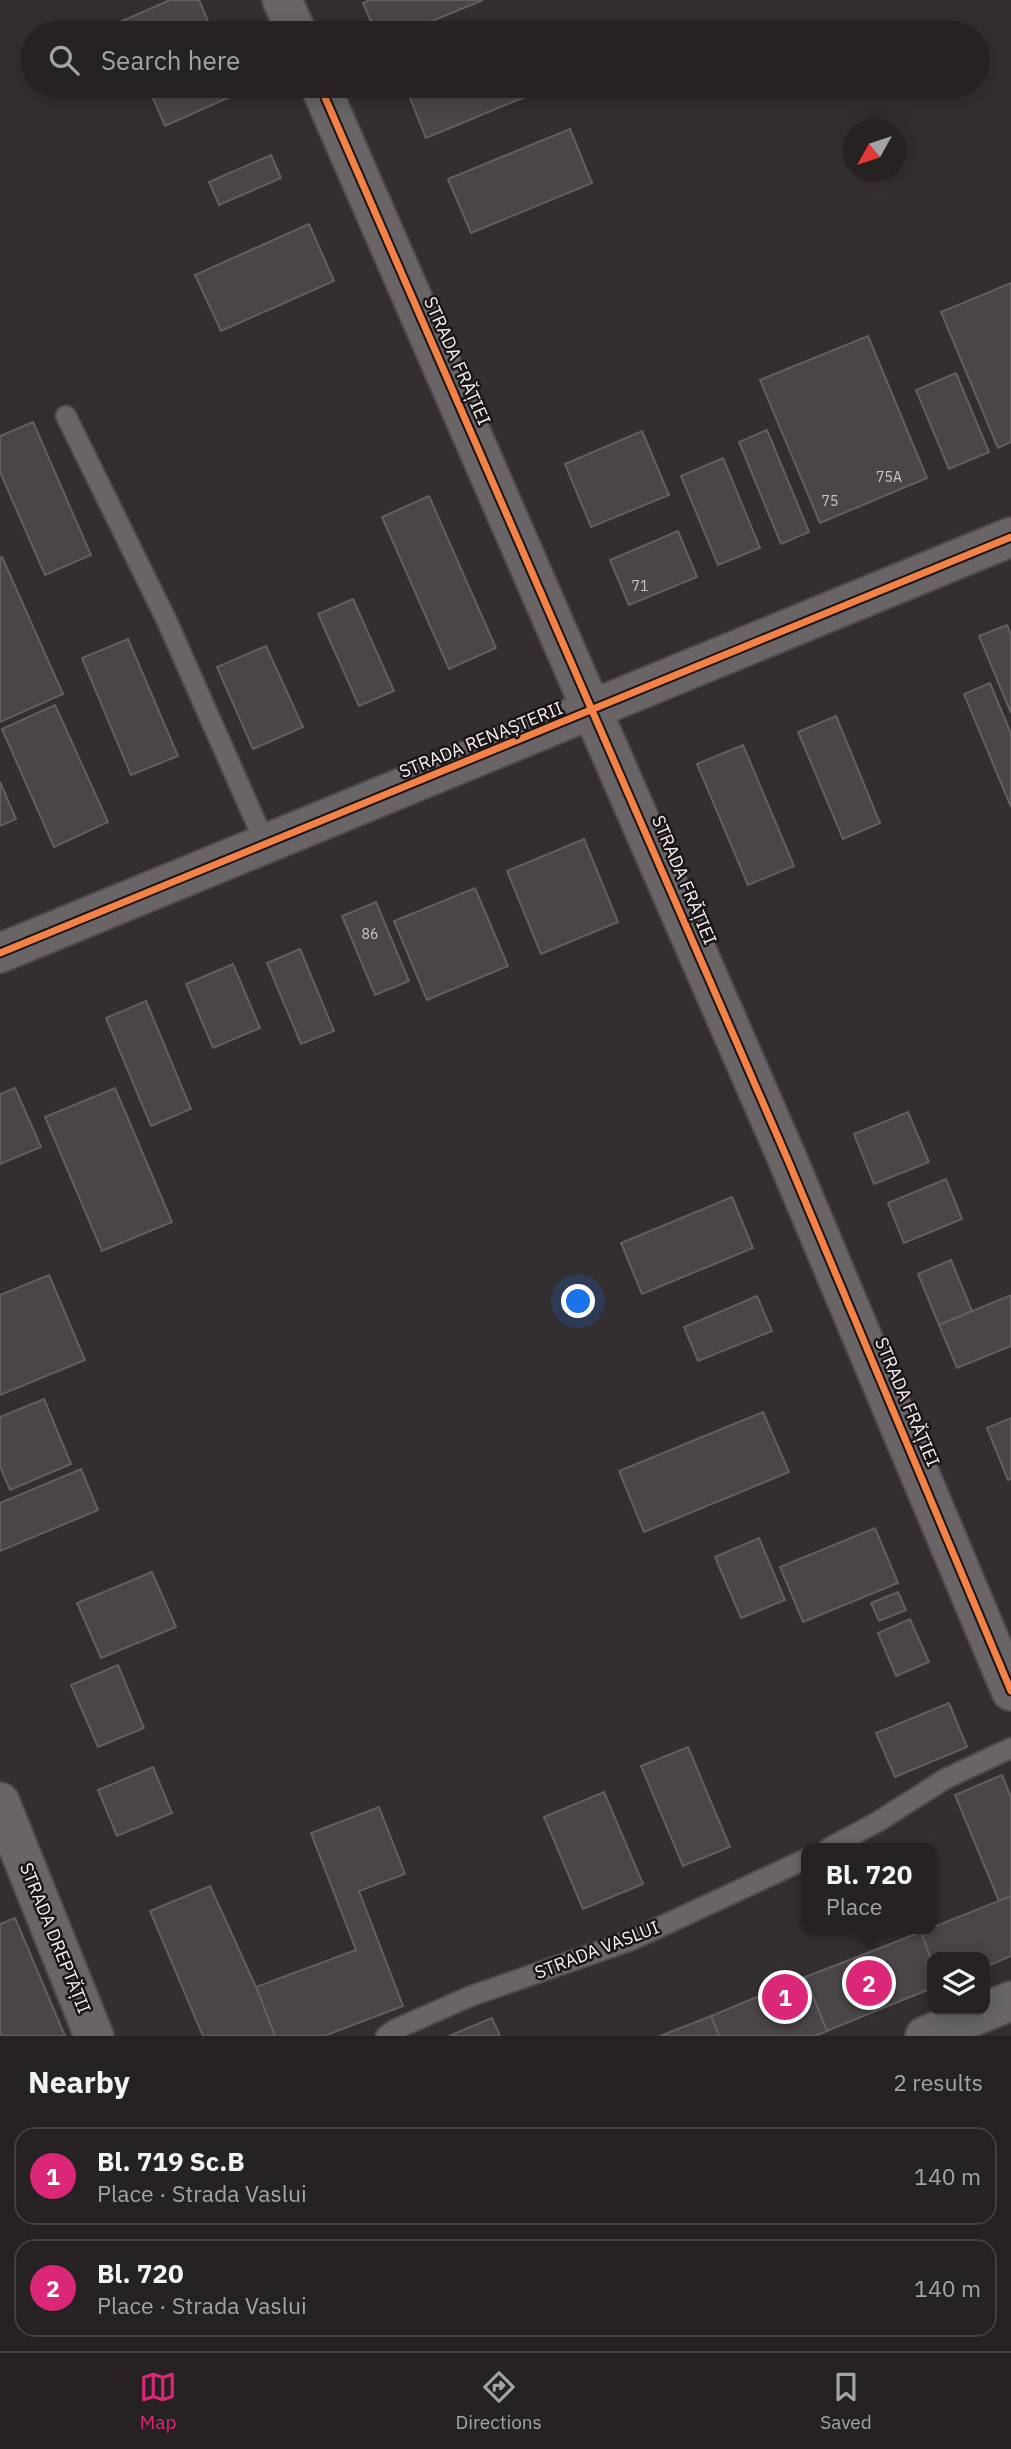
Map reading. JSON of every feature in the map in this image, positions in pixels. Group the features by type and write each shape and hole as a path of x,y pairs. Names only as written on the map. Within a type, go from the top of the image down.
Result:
{"street":[{"path":"282,0 292,21"},
{"name":"STRADA FRĂȚIEI","path":"325,98 792,1170 1011,1691"},
{"name":"STRADA RENAȘTERII","path":"0,953 1011,537"},
{"name":"STRADA DREPTĂȚII","path":"0,1802 94,2036"},
{"path":"925,2036 1011,2001"}],"lane":[{"path":"66,416 166,619 266,845"},
{"path":"838,1843 945,1779 1011,1748"},
{"name":"STRADA VASLUI","path":"386,2036 471,1996 632,1940 801,1861"}],"building":[{"path":"170,0 199,0 208,21 122,21"},
{"path":"369,0 483,0 432,21 371,21 363,3"},
{"path":"153,98 228,98 165,126"},
{"path":"410,98 522,98 426,138"},
{"path":"570,129 592,183 471,233 448,179"},
{"path":"271,155 281,178 219,205 209,182"},
{"path":"309,224 334,281 221,331 195,275"},
{"path":"1011,283 1011,442 998,448 941,312"},
{"path":"868,336 927,478 820,523 760,380"},
{"path":"956,373 989,452 949,469 916,390"},
{"path":"33,422 91,555 45,575 0,472 0,436"},
{"path":"767,430 809,532 781,544 739,442"},
{"path":"642,431 669,495 591,527 565,464"},
{"path":"723,458 760,548 718,565 681,476"},
{"path":"429,496 496,648 449,669 382,517"},
{"path":"678,531 697,577 629,605 610,560"},
{"path":"2,557 63,694 0,722 0,558"},
{"path":"353,599 394,691 359,706 318,614"},
{"path":"1007,625 1011,635 1011,713 979,636"},
{"path":"128,639 178,756 131,775 82,658"},
{"path":"266,646 303,727 253,749 217,667"},
{"path":"990,683 1011,734 1011,807 964,694"},
{"path":"55,705 108,822 54,847 2,729"},
{"path":"836,716 880,823 843,839 798,732"},
{"path":"743,745 794,866 748,885 697,764"},
{"path":"0,782 16,819 0,826"},
{"path":"584,839 618,922 541,954 507,871"},
{"path":"475,888 508,966 427,1000 394,921"},
{"path":"376,902 409,981 375,995 342,916"},
{"path":"300,949 334,1031 301,1044 267,963"},
{"path":"233,964 260,1028 213,1048 186,984"},
{"path":"146,1001 191,1109 151,1126 106,1018"},
{"path":"15,1088 41,1147 0,1164 0,1094"},
{"path":"115,1088 172,1222 102,1251 45,1117"},
{"path":"908,1112 929,1162 874,1184 854,1134"},
{"path":"946,1179 962,1219 904,1243 888,1203"},
{"path":"732,1197 753,1248 642,1294 621,1243"},
{"path":"951,1260 972,1311 939,1325 918,1274"},
{"path":"49,1275 85,1360 0,1395 0,1295"},
{"path":"1011,1295 1011,1346 957,1368 939,1325"},
{"path":"757,1296 772,1331 698,1361 684,1327"},
{"path":"44,1399 71,1464 10,1490 0,1466 0,1417"},
{"path":"763,1412 789,1472 644,1532 619,1471"},
{"path":"1011,1418 1011,1478 1008,1480 987,1428"},
{"path":"81,1469 98,1510 0,1551 0,1503"},
{"path":"875,1528 898,1583 803,1622 780,1567"},
{"path":"759,1538 785,1600 741,1618 715,1557"},
{"path":"152,1572 176,1627 101,1658 77,1603"},
{"path":"898,1592 906,1610 879,1621 871,1603"},
{"path":"910,1619 929,1662 896,1676 878,1633"},
{"path":"118,1665 144,1728 98,1747 71,1685"},
{"path":"949,1703 967,1747 895,1777 876,1733"},
{"path":"688,1747 730,1847 683,1866 641,1766"},
{"path":"153,1767 172,1813 117,1836 98,1790"},
{"path":"1002,1775 1011,1797 1011,1896 999,1901 955,1795"},
{"path":"604,1792 643,1884 583,1909 544,1817"},
{"path":"379,1807 405,1874 359,1891 403,2006 324,2036 275,2036 256,1987 356,1950 311,1833"},
{"path":"210,1886 275,2036 203,2036 150,1911"},
{"path":"1011,1896 1011,1956 990,1965 990,1952 928,1952 922,1934 937,1934 937,1926"},
{"path":"15,1918 65,2036 2,2036 0,2032 0,1924"},
{"path":"922,1934 928,1952 927,1990 827,2031 805,1977"},
{"path":"805,1977 827,2031 815,2036 719,2036 711,2016"},
{"path":"711,2016 719,2036 660,2036"},
{"path":"492,2018 500,2036 449,2036"}],"cycle path":[{"path":"325,98 787,1158 1011,1691"},
{"path":"0,953 1011,537"}],"place":[{"name":"Bl. 720","path":"869,1983"},
{"name":"Bl. 719 Sc.B","path":"785,1997"}]}
